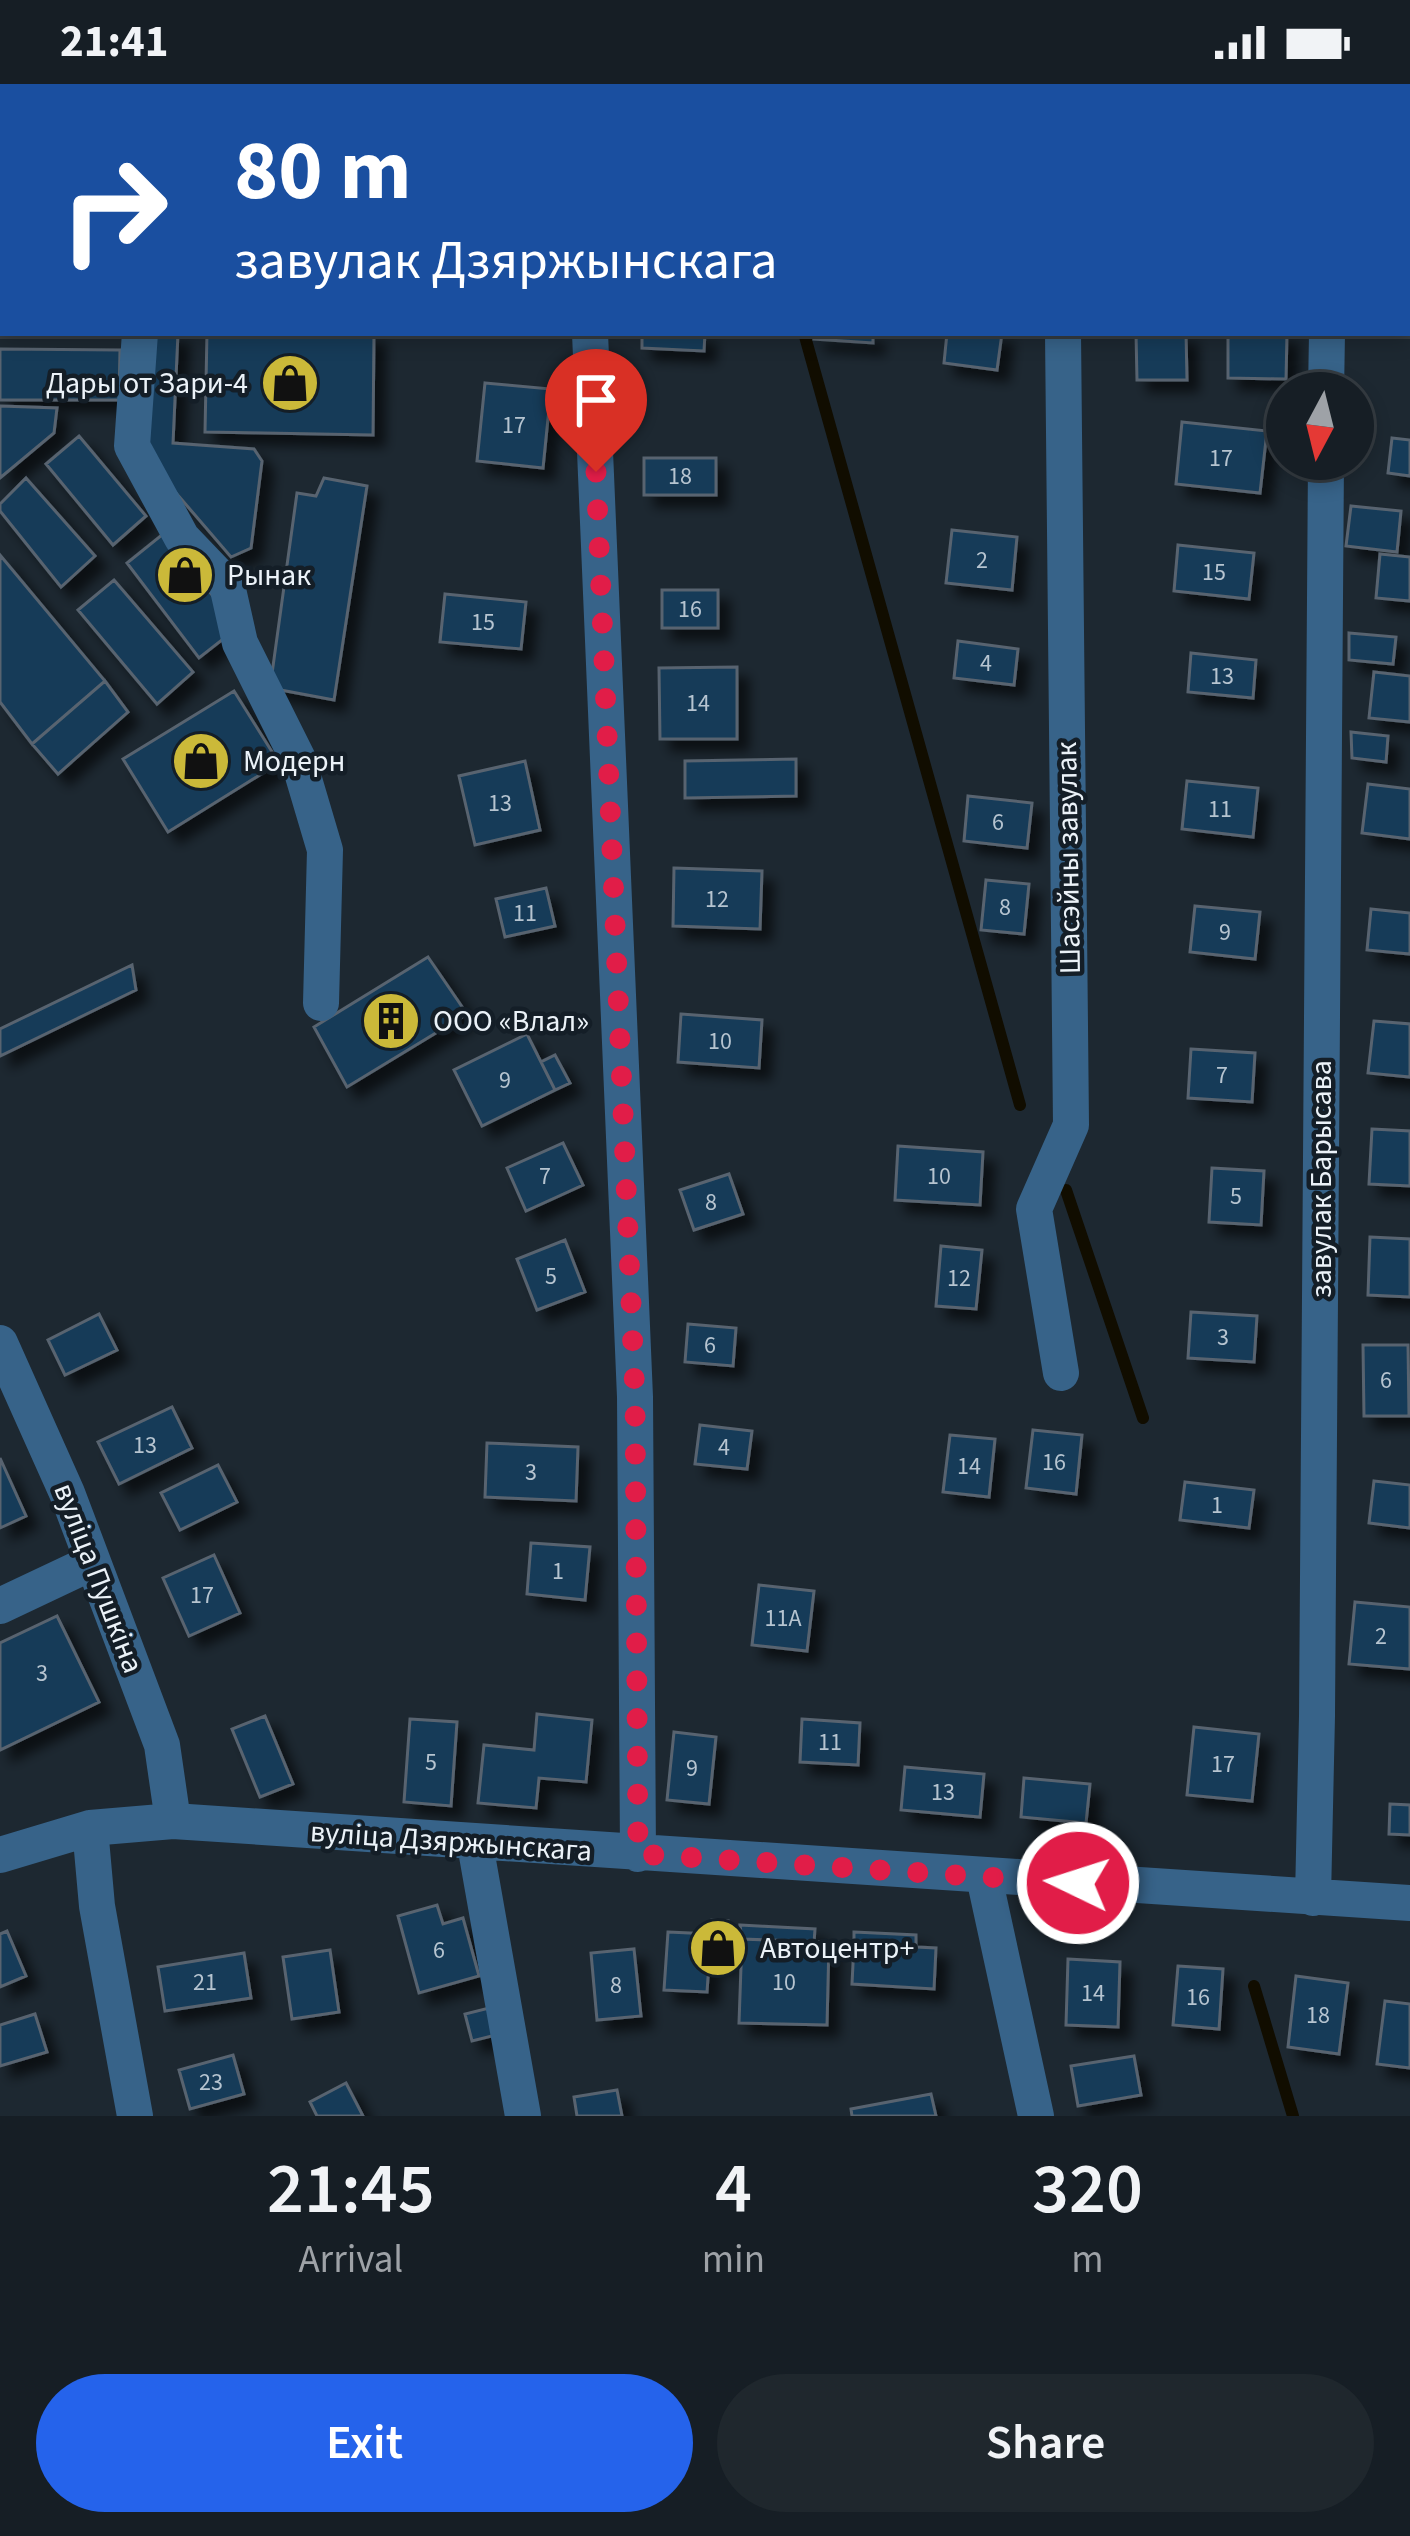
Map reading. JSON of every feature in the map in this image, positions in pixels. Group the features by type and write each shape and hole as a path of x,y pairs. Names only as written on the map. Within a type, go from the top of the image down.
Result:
{"street":[{"path":"140,336 132,446 182,538 227,585 240,643 298,759 325,850 321,1003"},
{"path":"590,336 635,1397 638,1854"},
{"name":"Шасэйны завулак","path":"1061,1373 1034,1209 1071,1125 1063,336"},
{"path":"1326,372 1327,336"},
{"name":"завулак Барысава","path":"1312,1898 1318,1692 1326,480"},
{"name":"вуліца Пушкіна","path":"0,1343 93,1562 163,1745 173,1821"},
{"path":"0,1606 93,1562"},
{"name":"вуліца Дзяржынскага","path":"0,1856 90,1828 173,1821 1410,1903"},
{"path":"90,1828 97,1906 135,2116"},
{"path":"476,1844 523,2116"},
{"path":"984,1877 1036,2116"}],"building":[{"path":"155,336 178,336 173,443 254,449 262,461 251,548 231,557 146,458"},
{"name":"Дары от Зари-4","path":"207,336 374,336 373,435 205,432"},
{"path":"642,336 705,336 704,351 642,348"},
{"path":"873,336 873,343 814,339"},
{"path":"947,336 1002,336 997,370 944,363"},
{"path":"1136,336 1186,336 1187,380 1137,380"},
{"path":"1228,336 1287,336 1286,372 1266,372 1266,379 1228,378"},
{"path":"0,349 120,350 119,400 0,400"},
{"path":"485,383 551,389 543,468 477,461"},
{"path":"0,406 57,408 54,433 0,478"},
{"path":"1182,422 1266,431 1260,493 1176,484"},
{"path":"79,436 146,516 113,545 46,464"},
{"path":"1392,438 1410,440 1410,476 1388,473"},
{"path":"644,458 716,458 716,495 644,495"},
{"path":"26,478 95,556 61,587 0,511 0,504"},
{"path":"324,478 367,486 334,700 270,688 297,493 316,496"},
{"path":"1351,506 1401,511 1397,552 1346,546"},
{"path":"952,530 1017,537 1012,590 946,583"},
{"path":"163,534 221,606 227,636 199,658 127,563"},
{"path":"1178,545 1254,553 1249,599 1174,591"},
{"path":"1380,554 1410,557 1410,601 1376,598"},
{"path":"0,555 105,681 32,744 0,702"},
{"path":"114,580 193,672 157,704 78,610"},
{"path":"662,590 718,590 718,628 662,628"},
{"path":"445,594 526,602 521,649 440,642"},
{"path":"1349,633 1396,637 1393,664 1349,660"},
{"path":"958,641 1018,649 1014,685 954,678"},
{"path":"1191,653 1256,660 1253,698 1188,692"},
{"path":"737,667 737,739 660,739 659,668"},
{"path":"1374,672 1410,676 1410,722 1369,718"},
{"path":"105,681 128,712 58,774 32,744"},
{"name":"Модерн","path":"234,691 279,763 168,832 123,759"},
{"path":"1351,732 1388,736 1386,762 1352,758"},
{"path":"796,759 796,796 685,798 685,761"},
{"path":"525,761 540,830 475,845 459,776"},
{"path":"1187,781 1258,788 1253,837 1182,829"},
{"path":"1368,784 1410,789 1410,839 1362,833"},
{"path":"968,796 1032,803 1027,848 964,841"},
{"path":"674,868 762,871 760,929 673,926"},
{"path":"986,880 1029,884 1024,934 981,930"},
{"path":"546,888 555,926 505,937 496,899"},
{"path":"1195,906 1260,912 1255,959 1190,952"},
{"path":"1371,909 1410,913 1410,954 1367,950"},
{"name":"ООО «Влал»","path":"428,957 467,1014 347,1087 314,1027"},
{"path":"132,965 136,990 0,1056 0,1029"},
{"path":"681,1014 762,1020 759,1068 678,1062"},
{"path":"1374,1021 1410,1024 1410,1077 1368,1073"},
{"path":"527,1034 555,1090 482,1126 454,1070"},
{"path":"1191,1049 1255,1053 1252,1102 1188,1098"},
{"path":"555,1055 570,1083 555,1090 541,1062"},
{"path":"1372,1129 1410,1131 1410,1186 1369,1184"},
{"path":"563,1143 583,1185 526,1211 507,1168"},
{"path":"898,1146 983,1152 980,1205 895,1200"},
{"path":"1212,1168 1264,1171 1261,1225 1209,1222"},
{"path":"729,1174 743,1214 694,1230 680,1190"},
{"path":"1370,1237 1410,1239 1410,1297 1368,1295"},
{"path":"565,1240 585,1292 537,1310 517,1259"},
{"path":"941,1246 982,1250 976,1309 936,1306"},
{"path":"1191,1312 1257,1316 1254,1362 1188,1358"},
{"path":"99,1314 117,1350 65,1375 48,1340"},
{"path":"688,1324 736,1328 733,1366 685,1362"},
{"path":"1363,1345 1408,1345 1409,1416 1364,1416"},
{"path":"172,1407 192,1448 119,1484 98,1442"},
{"path":"700,1425 752,1431 747,1469 695,1464"},
{"path":"1033,1430 1082,1435 1076,1494 1026,1488"},
{"path":"950,1435 995,1439 989,1497 943,1492"},
{"path":"487,1443 578,1447 576,1501 485,1497"},
{"path":"0,1458 26,1516 0,1528"},
{"path":"218,1465 237,1502 180,1530 161,1493"},
{"path":"1374,1481 1410,1485 1410,1528 1369,1523"},
{"path":"1185,1482 1254,1490 1249,1528 1180,1520"},
{"path":"531,1543 590,1547 585,1600 527,1594"},
{"path":"214,1555 240,1613 189,1636 163,1578"},
{"path":"759,1585 814,1591 807,1651 752,1645"},
{"path":"1355,1602 1410,1607 1410,1669 1349,1664"},
{"path":"57,1616 99,1702 0,1750 0,1643"},
{"path":"537,1714 592,1720 586,1782 539,1778 536,1808 478,1803 484,1745 534,1750"},
{"path":"265,1716 293,1784 260,1797 232,1729"},
{"path":"410,1719 457,1722 451,1806 404,1802"},
{"path":"802,1719 860,1723 858,1765 800,1762"},
{"path":"1194,1727 1259,1734 1252,1801 1187,1795"},
{"path":"674,1732 716,1737 709,1804 667,1800"},
{"path":"905,1767 984,1774 980,1817 901,1810"},
{"path":"1024,1778 1090,1784 1086,1823 1021,1817"},
{"path":"1390,1804 1410,1805 1410,1835 1389,1834"},
{"path":"437,1905 443,1924 463,1918 479,1976 419,1993 398,1916"},
{"name":"Автоцентр+","path":"712,1920 728,1921 726,1963 709,1961"},
{"path":"740,1925 815,1929 814,1942 742,1939"},
{"path":"7,1931 26,1976 0,1987 0,1934"},
{"path":"668,1932 711,1934 707,1992 664,1990"},
{"path":"854,1932 916,1935 916,1947 854,1944"},
{"path":"742,1939 829,1942 827,2025 739,2023"},
{"path":"854,1944 936,1948 934,1989 852,1984"},
{"path":"634,1949 641,2016 597,2020 591,1953"},
{"path":"330,1950 339,2012 292,2019 283,1957"},
{"path":"244,1953 251,1998 165,2011 158,1967"},
{"path":"1068,1959 1120,1962 1118,2027 1066,2025"},
{"path":"1178,1966 1223,1969 1219,2029 1173,2025"},
{"path":"1296,1976 1348,1983 1339,2054 1288,2047"},
{"path":"1385,2001 1410,2004 1410,2068 1377,2064"},
{"path":"493,2007 500,2034 472,2041 465,2014"},
{"path":"35,2014 47,2052 0,2066 0,2025"},
{"path":"233,2055 244,2094 190,2109 179,2070"},
{"path":"1134,2056 1141,2095 1078,2106 1071,2066"},
{"path":"346,2083 363,2116 317,2116 310,2102"},
{"path":"617,2090 622,2116 577,2116 574,2097"},
{"path":"931,2094 936,2116 852,2116 851,2109"}],"waterway":[{"path":"805,336 1020,1105"},
{"path":"1066,1190 1143,1418"},
{"path":"1254,1986 1293,2116"}],"place":[{"name":"Дары от Зари-4","path":"290,383"},
{"name":"Рынак","path":"185,575"},
{"name":"Модерн","path":"201,761"},
{"name":"ООО «Влал»","path":"391,1021"},
{"name":"Автоцентр+","path":"718,1948"}],"route":[{"path":"596,472 635,1397 638,1854 1078,1883"}]}
